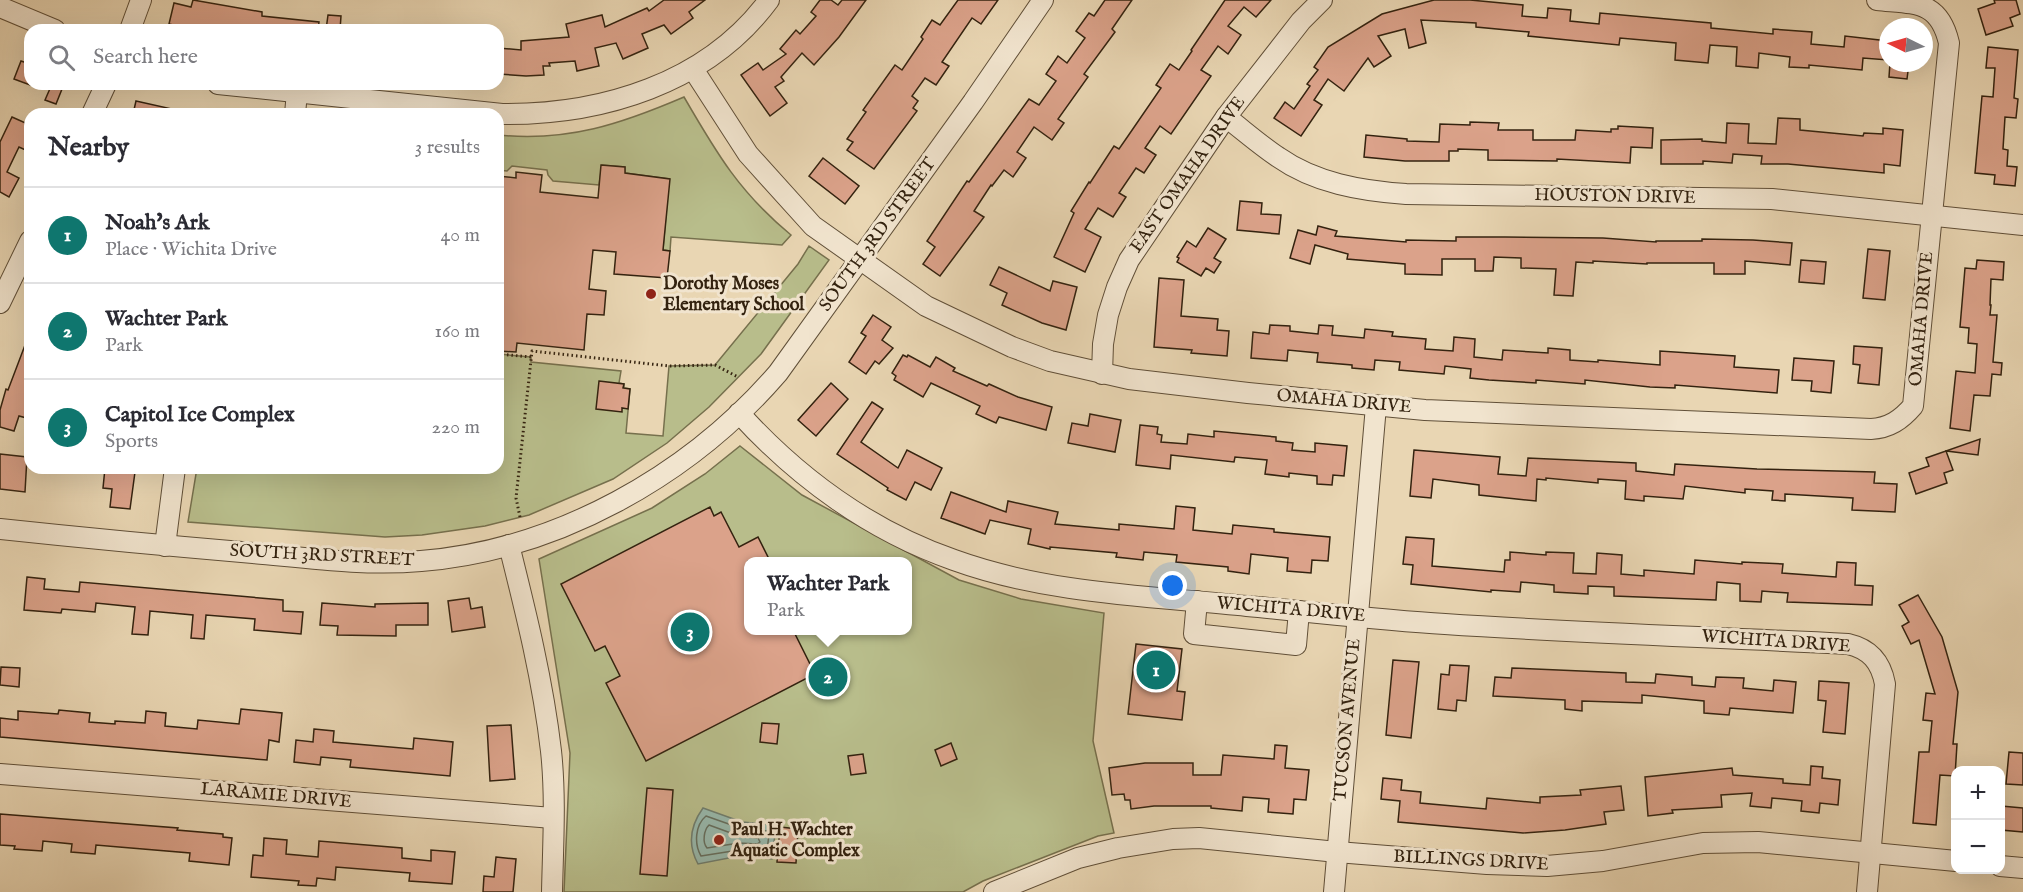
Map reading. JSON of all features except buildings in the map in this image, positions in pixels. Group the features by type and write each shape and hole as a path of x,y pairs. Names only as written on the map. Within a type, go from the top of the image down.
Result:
{"street":[{"path":"132,24 141,0"},
{"path":"504,114 574,110 622,99 647,90 693,69 733,38 769,0"},
{"name":"SOUTH 3RD STREET","path":"0,529 330,560 390,562 452,557 509,545 570,524 626,497 673,468 761,393 793,354 974,102 1043,0"},
{"name":"EAST OMAHA DRIVE","path":"1102,374 1103,344 1108,315 1129,261 1227,117 1301,21 1322,0"},
{"path":"1877,0 1918,4 1938,16 1945,26 1949,43 1931,216"},
{"path":"0,8 40,24"},
{"name":"OMAHA DRIVE","path":"693,69 726,122 756,163 813,226 926,306 1050,361 1102,374 1236,392 1425,410 1871,429 1893,424 1904,417 1913,406 1931,216"},
{"path":"95,108 103,90"},
{"path":"277,90 446,108"},
{"path":"296,108 297,92"},
{"name":"HOUSTON DRIVE","path":"1227,117 1278,157 1292,165 1319,177 1376,192 1772,199 2023,225"},
{"path":"0,303 24,253"},
{"name":"TUCSON AVENUE","path":"1334,892 1376,406"},
{"name":"WICHITA DRIVE","path":"739,413 765,442 798,471 834,498 901,537 951,559 993,573 1058,588 1443,624 1858,646 1878,661 1885,684 1870,853"},
{"path":"165,546 174,474"},
{"path":"509,545 535,649 551,752 552,892"},
{"path":"1197,601 1194,634 1296,645 1299,610"},
{"name":"LARAMIE DRIVE","path":"0,774 553,818"},
{"name":"BILLINGS DRIVE","path":"994,892 1078,858 1118,848 1173,839 1199,838 1337,852 1487,864 1547,866 1604,861 1703,843 1730,841 1951,861"},
{"path":"1867,892 1870,853"},
{"path":"2005,866 2023,868"}],"path":[{"path":"520,517 516,498 532,351 669,366 715,365 738,377"},
{"path":"504,355 531,357"}],"green space":[{"path":"684,97 707,137 743,188 791,235 782,245 671,237 670,251 663,250 669,179 625,173 625,167 602,165 599,185 553,181 547,170 512,166 504,171 504,135 548,136 571,133 594,129"},
{"path":"809,246 829,260 761,354 709,407 667,443 613,479 529,515 485,526 422,535 385,537 188,522 196,474 504,474 504,355 531,357 531,362 621,371 619,383 624,384 624,388 630,389 626,433 663,436 669,366 715,365 798,264"},
{"path":"740,446 802,495 959,580 1021,599 1104,613 1093,741 1114,833 1098,836 983,881 963,892 564,892 570,753 539,559 652,508 705,474"}],"water":[{"path":"703,808 742,822 776,825 772,859 739,856 698,864 692,849 691,835"}],"place":[{"name":"Dorothy Moses Elementary School","path":"651,294"},
{"name":"Capitol Ice Complex","path":"690,632"},
{"name":"Noah's Ark","path":"1156,670"},
{"name":"Wachter Park","path":"828,677"},
{"name":"Paul H. Wachter Aquatic Complex","path":"719,840"}]}
